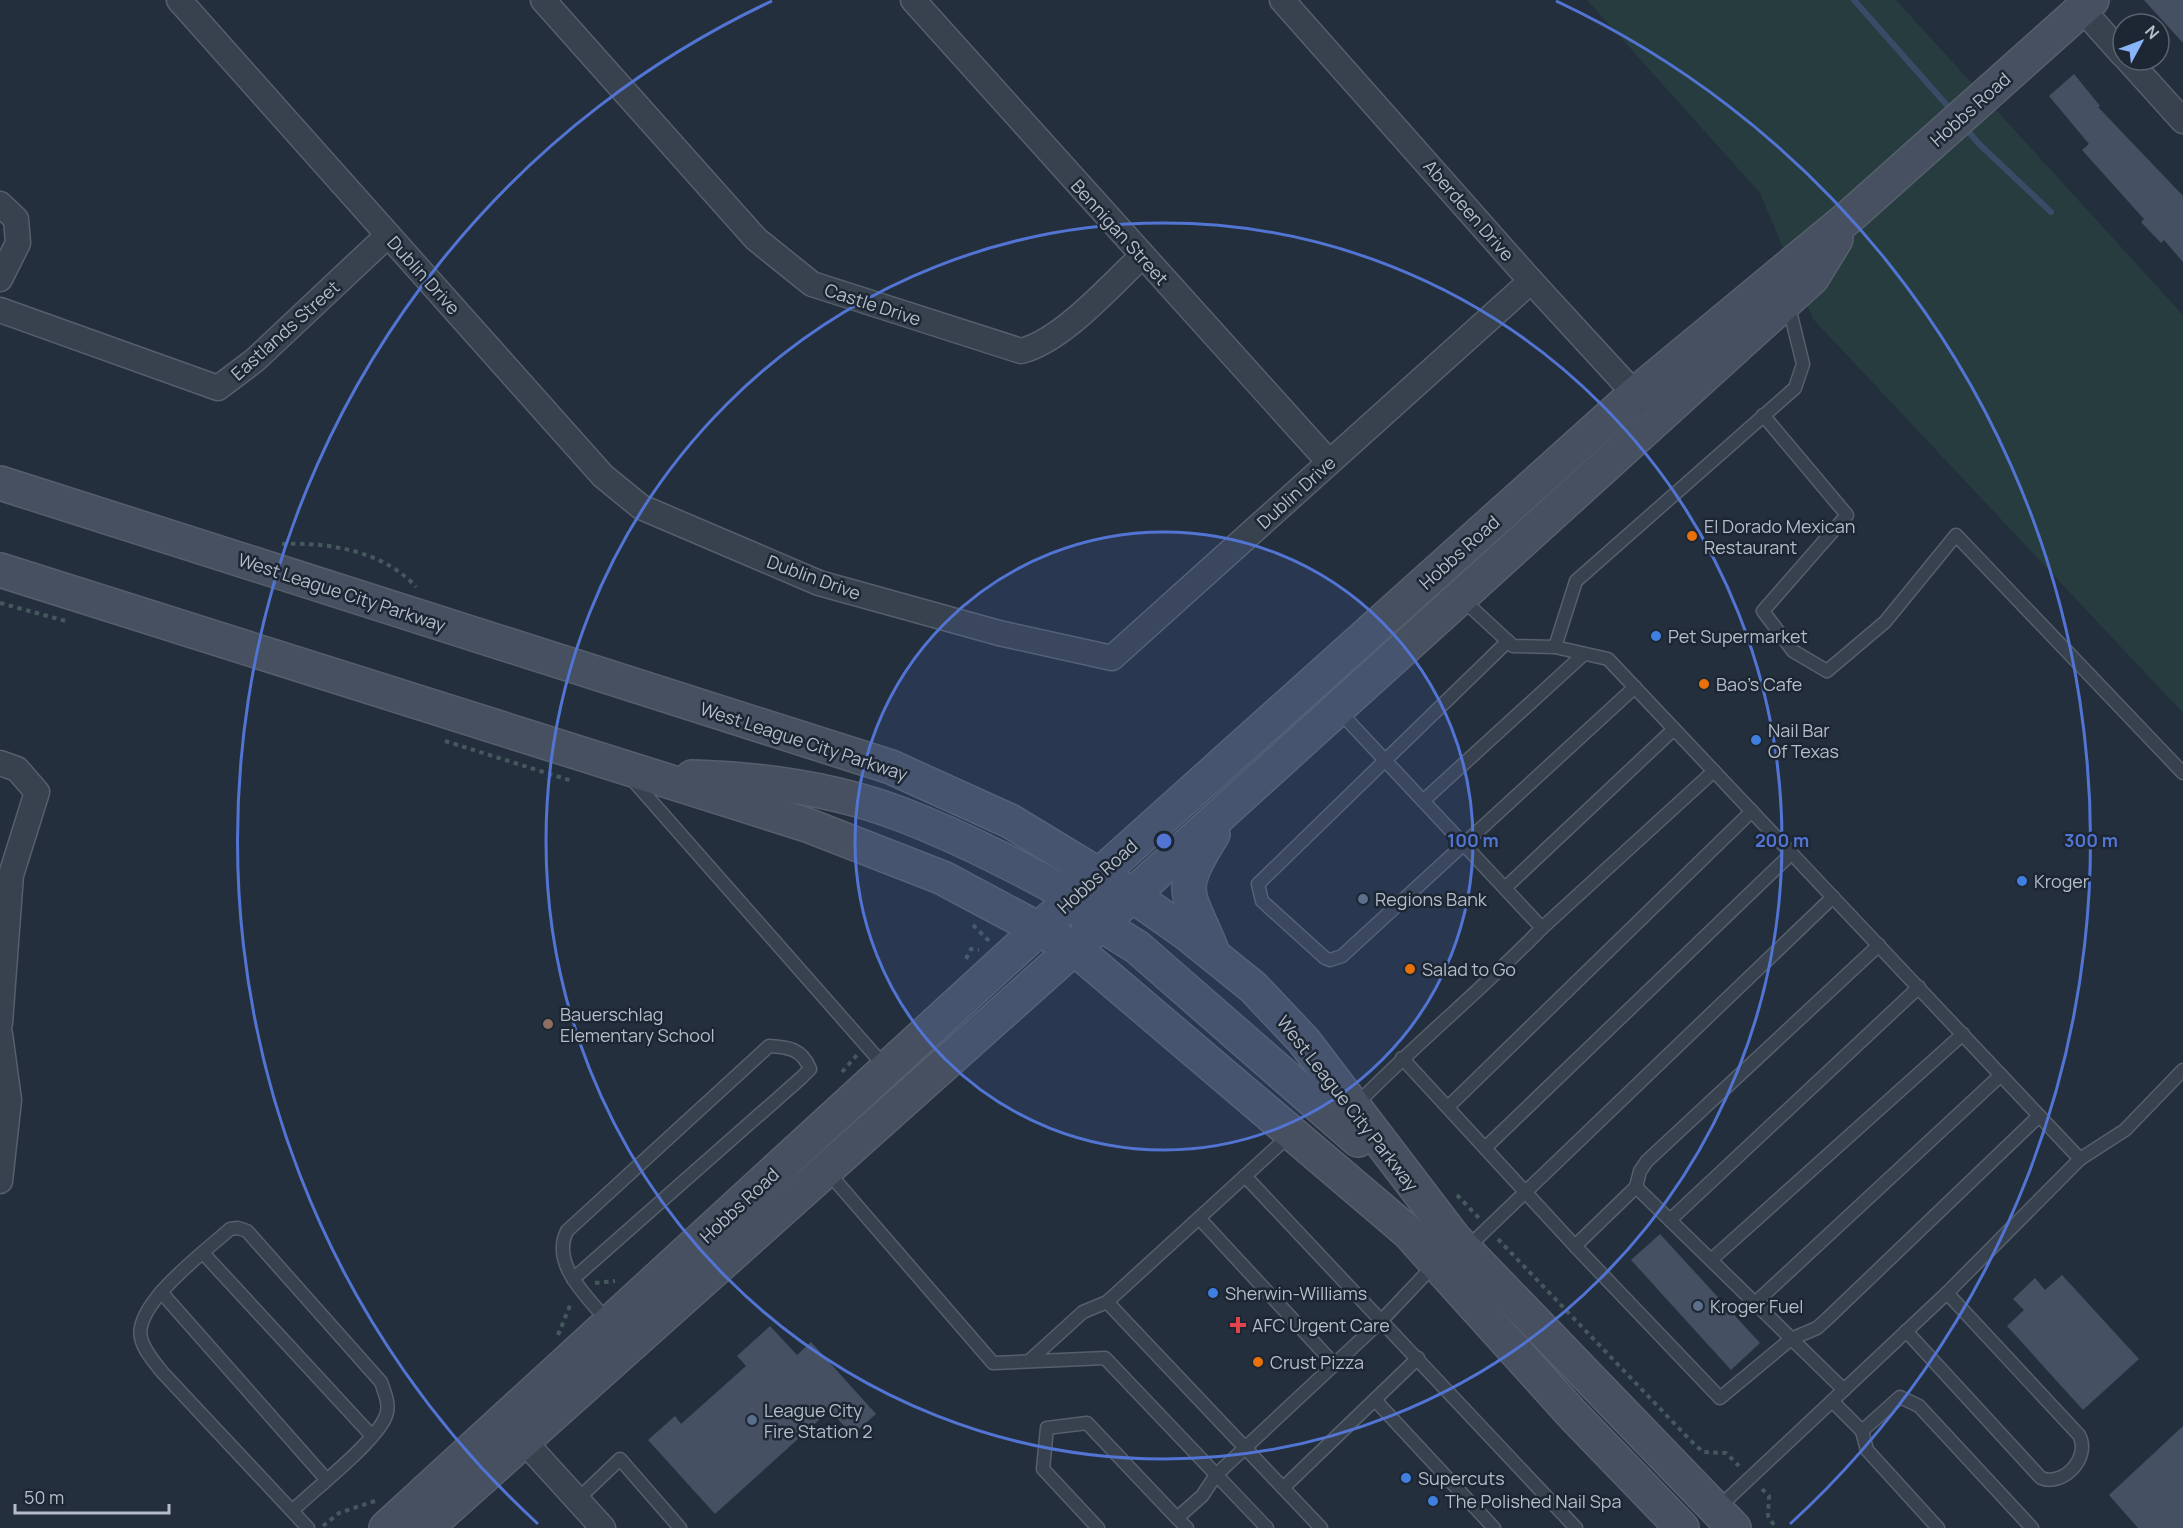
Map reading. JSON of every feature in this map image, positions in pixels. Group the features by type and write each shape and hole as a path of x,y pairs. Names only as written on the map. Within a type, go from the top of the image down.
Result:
{"main road":[{"name":"Hobbs Road","path":"426,1528 514,1431 620,1335 892,1074 1040,927 1635,394 1849,217 2087,4"},
{"name":"Hobbs Road","path":"620,1335 826,1170 892,1074 1074,948 1812,278 1849,217"},
{"name":"West League City Parkway","path":"0,483 891,767 1010,820 1132,895 1214,955 1253,987 1304,1041 1452,1250 1573,1415 1682,1528"},
{"name":"West League City Parkway","path":"0,570 807,825 943,878 1040,927 1074,948 1408,1232 1452,1250 1725,1519"},
{"path":"628,768 689,777 743,778 866,803 902,814 956,837 1070,900 1104,921 1137,947 1350,1131 1452,1250"},
{"path":"1214,955 1189,899 1189,876 1230,807"},
{"name":"Hobbs Road","path":"381,1514 514,1431"},
{"path":"1682,1528 1725,1519"}],"street":[{"name":"Dublin Drive","path":"178,0 603,476 641,507 819,583 999,633 1112,658 1531,281"},
{"name":"Castle Drive","path":"543,0 756,239 812,284 1022,351 1038,347 1057,334 1142,256"},
{"name":"Bennigan Street","path":"913,0 1329,462"},
{"name":"Aberdeen Drive","path":"1282,0 1531,281 1658,418"},
{"path":"2087,4 2111,38"},
{"path":"2139,72 2183,121"},
{"path":"0,204 16,219 18,243 0,279"},
{"name":"Eastlands Street","path":"0,310 218,388 255,360 388,235"},
{"path":"0,763 17,769 37,792 11,875 0,1023"},
{"path":"0,1034 9,1100 0,1180"},
{"path":"514,1431 603,1528"}],"lane":[{"path":"1555,647 1576,581 1795,387 1803,364 1787,300"},
{"path":"1763,415 1847,515 1763,611 1793,651 1827,671 1885,622 1956,535 2183,773"},
{"path":"1461,597 1513,646 1555,647 1608,659 2080,1159"},
{"path":"1508,641 1262,878 1257,889 1262,901 1325,958 1336,959 1464,845 1635,687"},
{"path":"1423,801 1584,654"},
{"path":"1337,709 1542,928"},
{"path":"1505,888 1674,729"},
{"path":"628,768 892,1074"},
{"path":"1353,1108 1402,1058 1494,977 1542,928 1714,771"},
{"path":"1448,1107 1752,811"},
{"path":"1485,1148 1792,853"},
{"path":"1177,1518 1202,1496 1216,1474 1382,1320 1452,1250 1525,1192 1833,897"},
{"path":"1575,1246 1636,1186 1640,1172 1647,1161 1879,945"},
{"path":"1670,1220 1918,987"},
{"path":"1711,1260 1963,1034"},
{"path":"573,1279 801,1078 810,1069 805,1057 790,1047 769,1046 567,1231 561,1242 562,1258 573,1279 620,1335"},
{"path":"1402,1058 1575,1246 1720,1398 1791,1339 1817,1328 2039,1116"},
{"path":"1725,1519 1832,1401 1947,1293 2080,1159 2125,1130 2183,1070"},
{"path":"1755,1303 2001,1075"},
{"path":"1029,1361 1083,1312 1107,1302 1292,1133"},
{"path":"826,1170 993,1363 1105,1358 1267,1528"},
{"path":"1245,1176 1576,1528"},
{"path":"1636,1186 1844,1390"},
{"path":"1199,1218 1334,1364"},
{"path":"292,1511 372,1436 386,1417 388,1400 381,1382 247,1231 238,1228 230,1229 161,1292 142,1320 140,1337 147,1352 163,1373 292,1511 308,1528"},
{"path":"203,1253 372,1436"},
{"path":"161,1292 326,1479"},
{"path":"1906,1331 2042,1478 2050,1481 2062,1477 2084,1452 2079,1435 1947,1293"},
{"path":"1107,1302 1321,1528"},
{"path":"1283,1488 1418,1358"},
{"path":"1862,1431 1900,1397 1919,1406 2032,1528"},
{"path":"1375,1400 1494,1528"},
{"path":"1832,1401 1862,1431 1867,1450 1938,1528"},
{"path":"1098,1528 1043,1469 1047,1428 1087,1422 1187,1528"},
{"path":"577,1500 621,1459 680,1528"}],"path":[{"path":"0,603 70,622"},
{"path":"439,739 578,783"},
{"path":"958,968 971,949 987,951 991,944 966,921"},
{"path":"835,1082 848,1062 892,1074"},
{"path":"557,1337 568,1305 595,1283 618,1281"},
{"path":"321,1528 339,1514 381,1514"}],"green space":[{"path":"1587,0 1896,0 2183,315 2183,713 1813,319 1760,193"}],"building":[{"path":"2144,0 2183,0 2183,43 2171,30 2171,12 2155,12"},
{"path":"2074,74 2100,106 2098,107 2183,196 2183,262 2164,240 2161,243 2141,222 2144,219 2082,150 2089,144 2049,96"},
{"path":"1660,1234 1760,1343 1731,1370 1631,1260"},
{"path":"2062,1275 2139,1359 2083,1410 2007,1326 2024,1310 2013,1299 2035,1278 2045,1290"},
{"name":"League City Fire Station 2","path":"770,1326 797,1355 811,1342 876,1414 852,1435 830,1410 715,1514 648,1440 675,1416 681,1424 746,1366 737,1356"},
{"path":"2183,1426 2183,1528 2138,1528 2109,1495"}],"waterway":[{"path":"1854,0 1952,111"},
{"path":"1964,126 1978,143 2051,212"}],"place":[{"name":"El Dorado Mexican Restaurant","path":"1692,536"},
{"name":"Pet Supermarket","path":"1656,636"},
{"name":"Bao's Cafe","path":"1704,684"},
{"name":"Nail Bar Of Texas","path":"1756,740"},
{"name":"Kroger","path":"2022,881"},
{"name":"Regions Bank","path":"1363,899"},
{"name":"Salad to Go","path":"1410,969"},
{"name":"Bauerschlag Elementary School","path":"548,1024"},
{"name":"Sherwin-Williams","path":"1213,1293"},
{"name":"Kroger Fuel","path":"1698,1306"},
{"name":"AFC Urgent Care","path":"1238,1325"},
{"name":"Crust Pizza","path":"1258,1362"},
{"name":"League City Fire Station 2","path":"752,1420"},
{"name":"Supercuts","path":"1406,1478"},
{"name":"The Polished Nail Spa","path":"1433,1501"}]}
